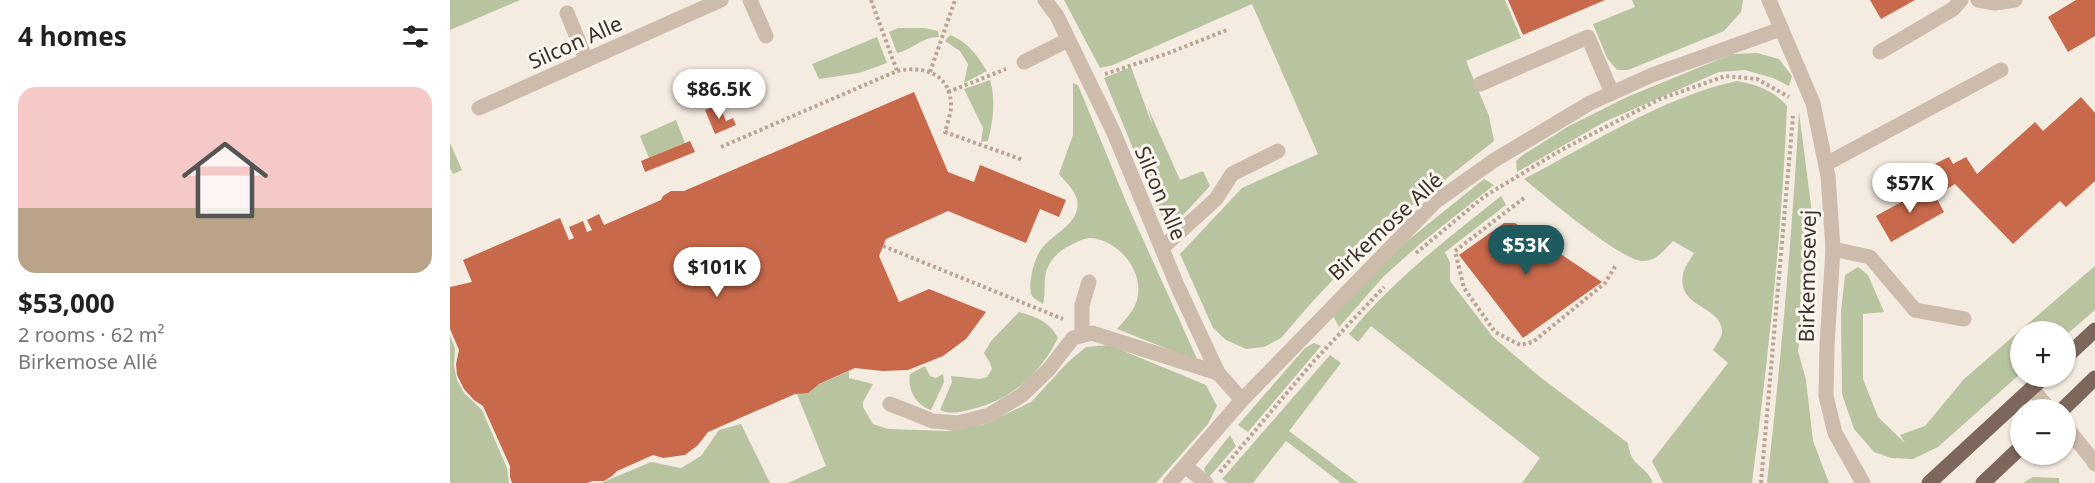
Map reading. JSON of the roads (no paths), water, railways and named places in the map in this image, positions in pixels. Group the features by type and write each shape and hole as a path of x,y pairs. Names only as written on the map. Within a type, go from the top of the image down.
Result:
{"main road":[{"path":"2076,348 2095,330"},
{"path":"2073,399 2095,378"},
{"path":"1929,483 2032,389"},
{"path":"1983,483 2010,457"}],"street":[{"name":"Silcon Alle","path":"479,108 721,0"},
{"path":"750,0 766,36"},
{"name":"Silcon Alle","path":"1045,0 1057,16 1114,133 1218,373 1242,400"},
{"name":"Birkemosevej","path":"1769,0 1813,103 1826,164 1833,249 1826,396 1835,433 1863,483"},
{"path":"1880,52 1953,9 1961,0"},
{"path":"1978,0 1995,3 2015,0"},
{"path":"567,13 586,59"},
{"name":"Birkemose Allé","path":"1170,483 1242,400 1435,202 1493,160 1590,103 1652,75 1781,29"},
{"path":"1480,84 1588,37 1612,93"},
{"path":"1024,62 1068,40"},
{"path":"1826,164 2001,70"},
{"path":"1162,248 1216,199 1232,174 1278,151"},
{"path":"1833,249 1870,257 1915,310 1964,319"},
{"path":"1082,331 1082,305 1089,282"},
{"path":"890,404 933,421 958,423 989,415 1022,395 1049,369 1073,338 1082,331 1218,373"},
{"path":"2032,389 2041,399"},
{"path":"2076,439 2095,464"},
{"path":"1185,466 1209,482"}]}
